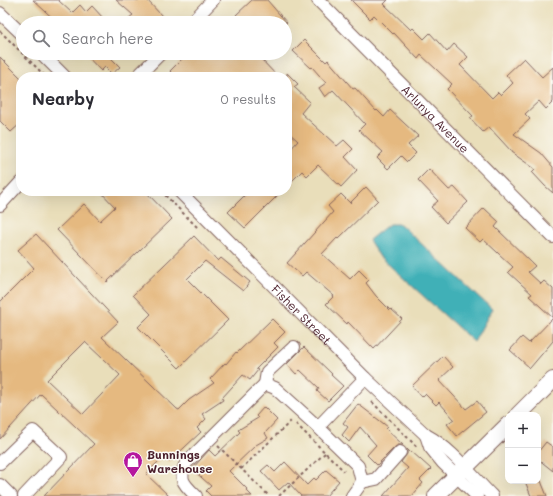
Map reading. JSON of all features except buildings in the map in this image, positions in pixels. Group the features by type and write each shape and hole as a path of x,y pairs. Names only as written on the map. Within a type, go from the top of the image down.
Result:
{"main road":[{"path":"521,412 553,380"},
{"path":"535,412 553,394"},
{"path":"450,496 464,475 505,428"},
{"path":"436,496 505,441"}],"street":[{"name":"Arlunya Avenue","path":"318,0 553,237"},
{"path":"196,16 206,2"},
{"path":"0,13 16,29"},
{"path":"48,60 60,72"},
{"path":"142,72 154,60"},
{"path":"0,205 16,187"},
{"name":"Fisher Street","path":"184,196 366,378 426,435 430,447 492,496"},
{"path":"196,496 185,485 181,472 186,463 265,384 267,372 294,347"},
{"path":"318,427 366,378"},
{"path":"265,384 275,388 358,466 362,482"},
{"path":"0,463 33,430 61,457 24,496"},
{"path":"352,496 362,482 376,479 400,452"},
{"name":"Fisher Street","path":"464,475 477,496"},
{"path":"0,485 11,496"}],"path":[{"path":"0,31 16,47"},
{"path":"29,60 41,72"},
{"path":"242,469 292,420 344,471"},
{"path":"210,438 269,496"},
{"path":"279,496 325,453"}],"water":[{"path":"389,224 400,224 492,309 474,342 379,256 369,240"}],"place":[{"name":"Bunnings Warehouse","path":"133,478"}]}
